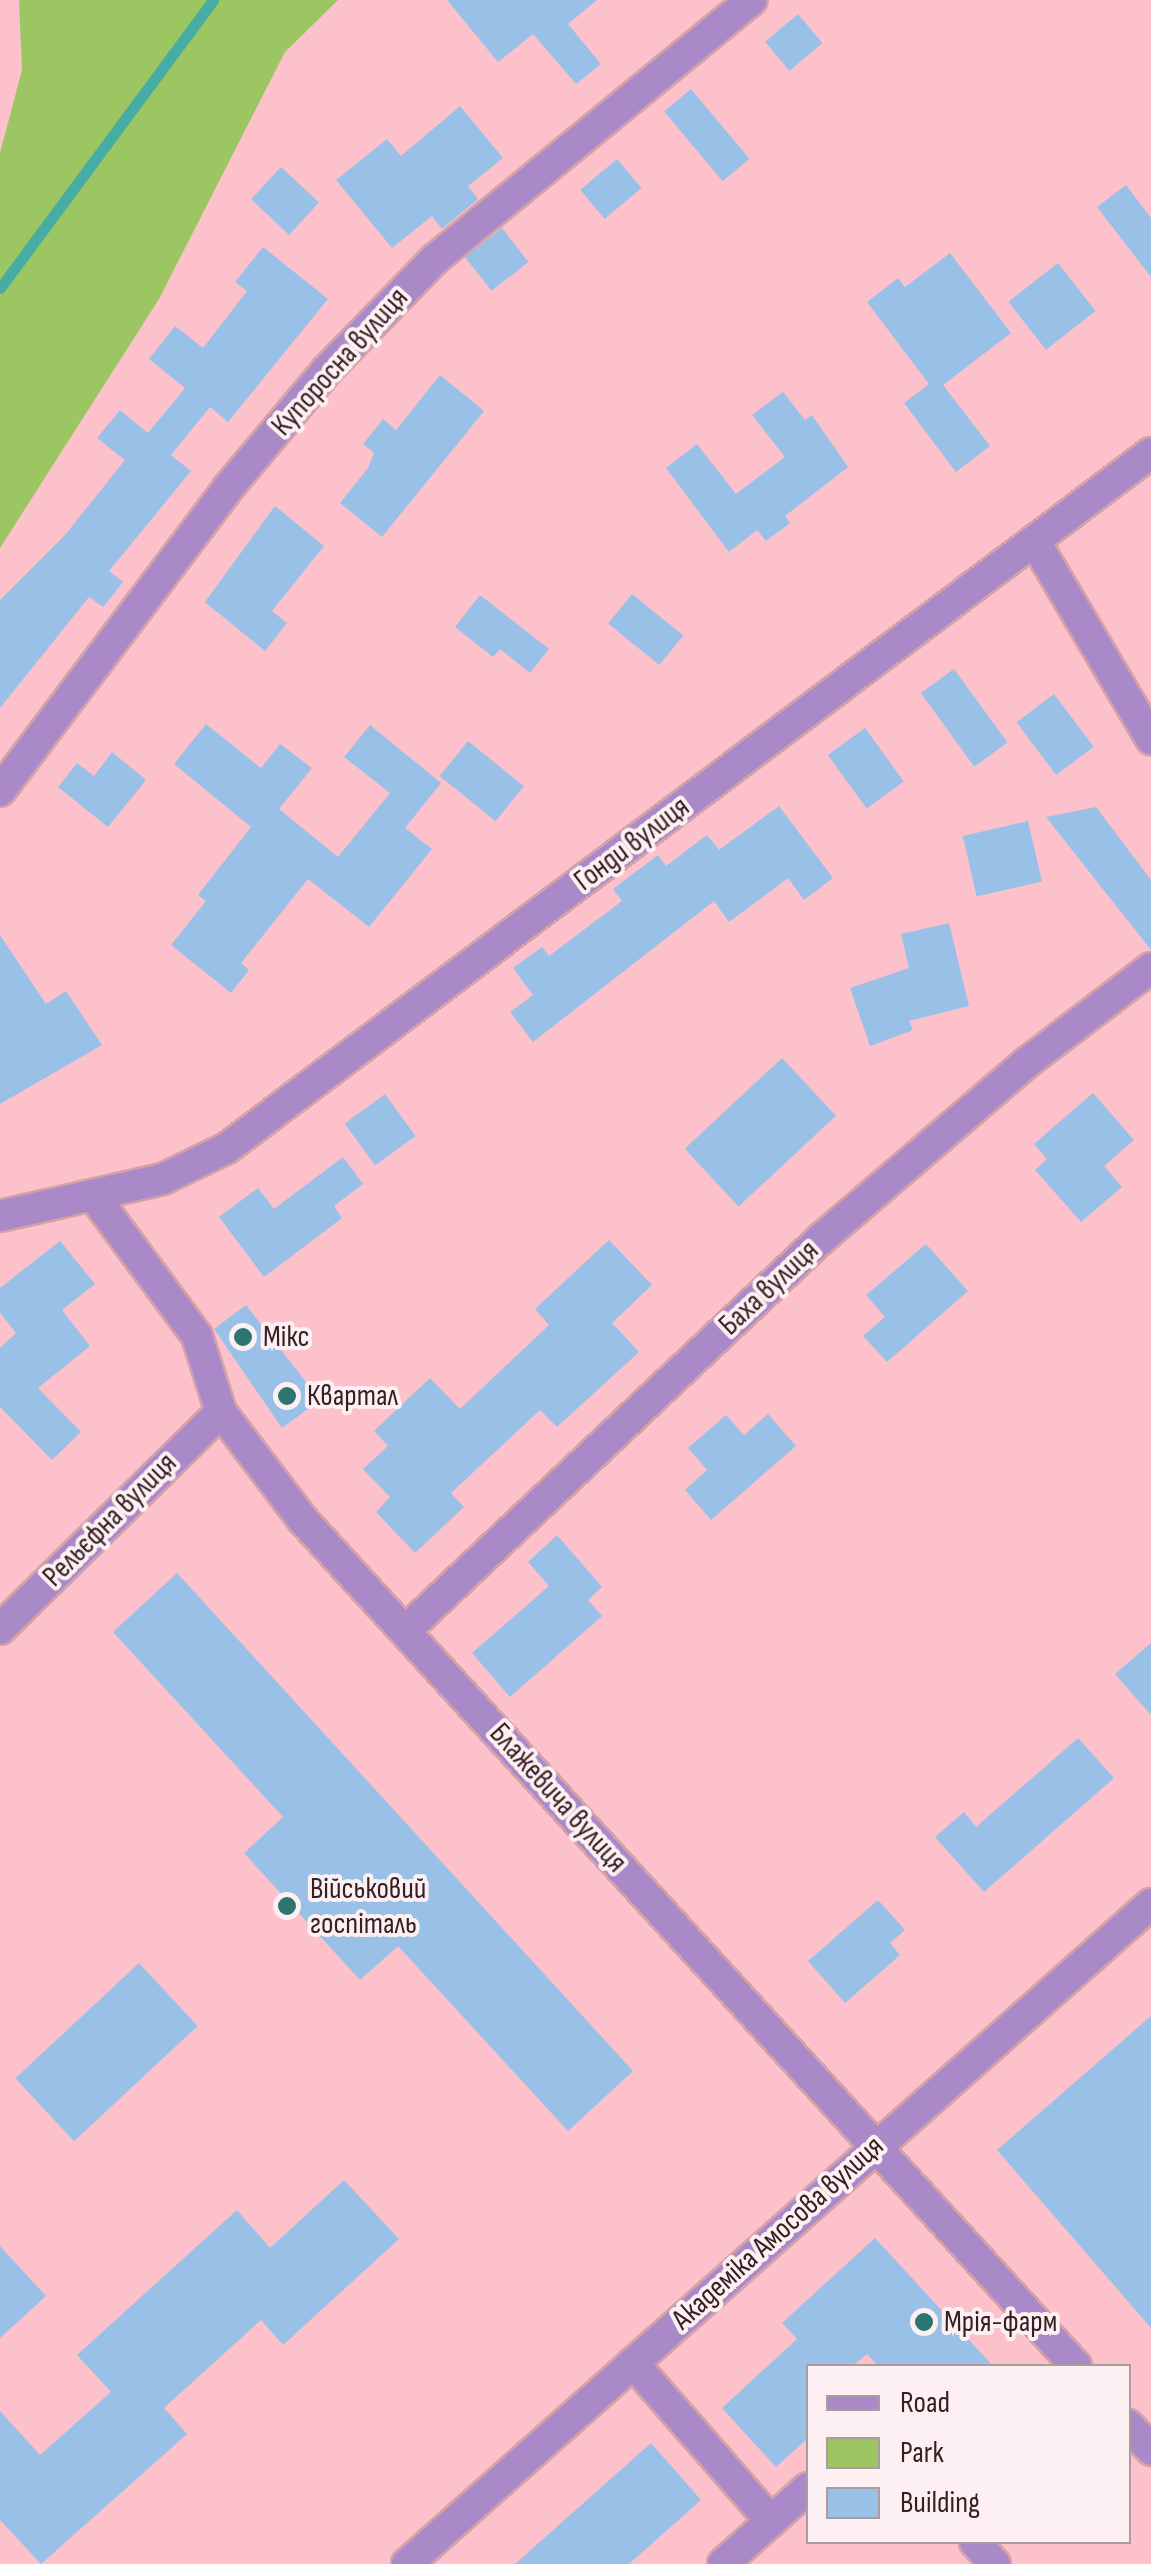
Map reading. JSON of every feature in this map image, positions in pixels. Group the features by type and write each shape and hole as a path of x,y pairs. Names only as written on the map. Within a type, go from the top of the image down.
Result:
{"street":[{"name":"Купоросна вулиця","path":"0,791 228,488 327,370 435,258 750,0"},
{"name":"Гонди вулиця","path":"93,1195 163,1179 227,1148 1151,453"},
{"path":"1035,542 1151,739"},
{"name":"Баха вулиця","path":"405,1631 821,1239 1025,1064 1151,968"},
{"path":"0,1216 93,1195"},
{"name":"Блажевича вулиця","path":"93,1195 197,1336 221,1412 303,1520 1074,2364"},
{"name":"Рельєфна вулиця","path":"0,1628 221,1412"},
{"name":"Академіка Амосова вулиця","path":"407,2564 1151,1904"},
{"path":"633,2364 771,2521"},
{"path":"1131,2428 1151,2450"},
{"path":"723,2564 806,2490"},
{"path":"976,2544 995,2564"}],"green space":[{"path":"19,0 338,0 285,52 159,299 0,548 0,153 22,70"}],"building":[{"path":"447,0 597,0 568,24 601,64 576,84 533,34 498,62"},
{"path":"798,14 822,43 789,71 765,42"},
{"path":"691,89 749,159 723,181 664,111"},
{"path":"460,106 503,158 468,186 478,199 442,229 432,216 392,248 336,180 387,139 401,156"},
{"path":"617,159 641,188 605,219 580,190"},
{"path":"281,167 319,202 289,235 251,199"},
{"path":"1126,185 1151,218 1151,277 1097,207"},
{"path":"502,228 528,262 491,291 465,257"},
{"path":"263,247 328,299 228,422 210,407 171,455 191,471 109,571 123,582 103,607 89,597 0,708 0,600 65,535 125,460 97,438 120,410 148,433 185,388 149,359 175,326 203,348 247,291 235,282"},
{"path":"950,253 1011,333 943,385 990,446 956,472 904,403 929,384 867,302 898,278 905,287"},
{"path":"1058,263 1096,311 1046,350 1008,302"},
{"path":"440,375 484,411 382,537 340,503 368,468 374,453 363,444 383,419 396,430"},
{"path":"783,392 805,420 812,415 848,467 785,516 790,523 766,541 757,530 729,552 666,468 697,444 736,494 785,457 752,415"},
{"path":"275,506 324,546 272,611 287,623 265,651 205,602"},
{"path":"632,594 683,636 659,665 608,624"},
{"path":"480,595 549,649 530,673 500,649 493,657 455,627"},
{"path":"954,669 1007,743 974,767 921,693"},
{"path":"1054,694 1094,747 1056,775 1016,722"},
{"path":"206,724 261,768 280,744 312,768 279,809 338,857 390,793 344,757 370,725 441,783 405,828 432,849 369,927 308,879 241,963 249,970 231,993 171,945 206,901 198,895 251,827 174,764"},
{"path":"865,728 904,781 867,808 828,755"},
{"path":"468,741 524,786 496,821 440,776"},
{"path":"112,752 146,780 108,827 58,787 77,763 94,776"},
{"path":"779,806 833,878 804,900 788,878 729,922 714,901 533,1042 510,1012 533,995 513,968 542,947 549,956 622,901 613,889 658,855 666,866 707,835 719,850"},
{"path":"1096,807 1151,880 1151,950 1046,817"},
{"path":"1028,821 1042,881 977,896 963,836"},
{"path":"949,923 969,1006 909,1021 913,1030 870,1046 850,988 909,968 901,934"},
{"path":"0,935 46,1004 66,991 102,1045 0,1104"},
{"path":"782,1058 836,1116 739,1206 685,1149"},
{"path":"1093,1093 1134,1140 1104,1166 1122,1187 1081,1222 1035,1170 1047,1159 1034,1144"},
{"path":"385,1094 416,1136 375,1165 345,1123"},
{"path":"343,1157 363,1184 334,1206 342,1218 264,1277 219,1217 258,1188 274,1209"},
{"path":"609,1240 652,1285 612,1323 639,1352 557,1427 540,1410 451,1493 464,1507 415,1553 376,1512 390,1497 363,1469 388,1446 374,1431 430,1378 460,1409 549,1325 535,1309"},
{"path":"60,1241 95,1284 62,1310 90,1346 38,1388 81,1432 52,1460 0,1407 0,1348 16,1333 0,1313 0,1288"},
{"path":"926,1244 968,1291 887,1362 863,1336 885,1317 866,1295"},
{"path":"246,1305 320,1400 282,1428 214,1329"},
{"path":"768,1414 796,1446 711,1520 685,1490 707,1470 688,1448 726,1415 744,1435"},
{"path":"557,1535 602,1587 588,1600 602,1616 510,1697 472,1653 549,1586 528,1562"},
{"path":"177,1573 633,2071 568,2131 398,1946 360,1980 244,1853 283,1817 113,1632"},
{"path":"1151,1643 1151,1715 1115,1674"},
{"path":"1078,1738 1114,1778 984,1892 935,1837 964,1812 976,1827"},
{"path":"878,1900 905,1930 890,1943 900,1955 845,2003 808,1961"},
{"path":"139,1963 198,2026 74,2141 15,2078"},
{"path":"1151,2016 1151,2328 997,2150"},
{"path":"344,2180 399,2239 283,2345 261,2320 164,2408 187,2434 41,2564 0,2520 0,2411 40,2455 111,2392 77,2355 237,2210 270,2248"},
{"path":"875,2238 991,2364 876,2364 867,2354 854,2364 806,2364 806,2440 776,2467 722,2408 797,2339 782,2323"},
{"path":"0,2246 46,2296 0,2338"},
{"path":"651,2443 701,2500 629,2564 515,2564"}],"waterway":[{"path":"0,288 213,0"}],"place":[{"name":"Мікс","path":"243,1337"},
{"name":"Квартал","path":"287,1396"},
{"name":"Військовий госпіталь","path":"287,1906"},
{"name":"Мрія-фарм","path":"924,2322"}]}
